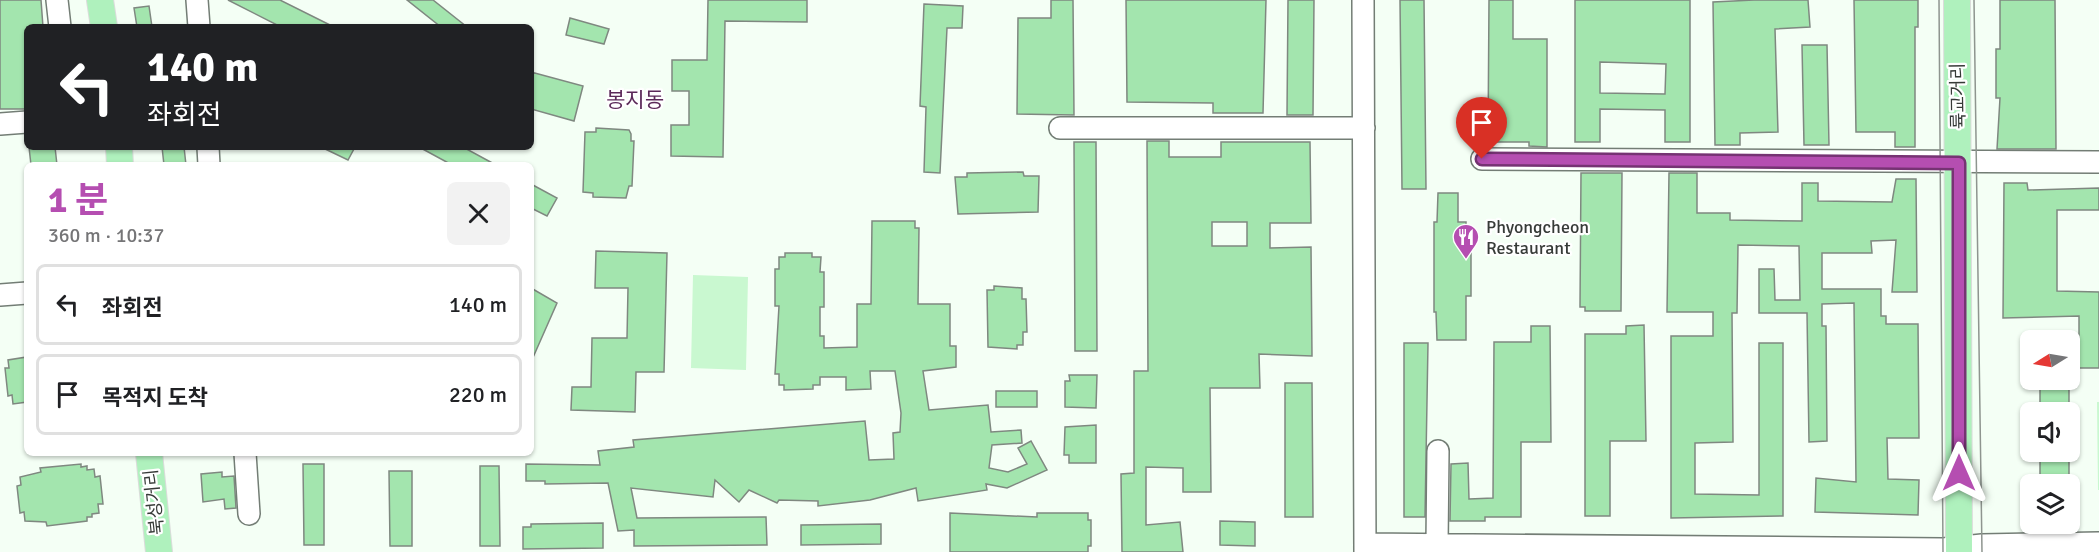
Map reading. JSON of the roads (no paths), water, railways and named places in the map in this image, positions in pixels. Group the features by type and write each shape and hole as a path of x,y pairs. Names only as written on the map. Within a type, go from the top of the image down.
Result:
{"main road":[{"path":"100,0 104,24"},
{"name":"륙교거리","path":"1957,0 1959,550"},
{"name":"북성거리","path":"149,456 159,552"}],"street":[{"path":"57,0 60,24"},
{"path":"197,0 199,24"},
{"path":"1363,0 1365,548 1437,545 1614,549 1959,550 1982,544 2099,543"},
{"path":"0,124 24,122"},
{"path":"1060,128 1364,128"},
{"path":"1482,159 2099,162"},
{"path":"0,295 24,292"},
{"path":"1437,545 1438,451"},
{"path":"245,456 249,514"}],"tram line":[{"path":"1939,0 1943,552"},
{"path":"1974,0 1982,552"}],"place":[{"name":"Phyongcheon Restaurant","path":"1466,260"}],"district":[{"name":"봉지동","path":"635,100"}]}
